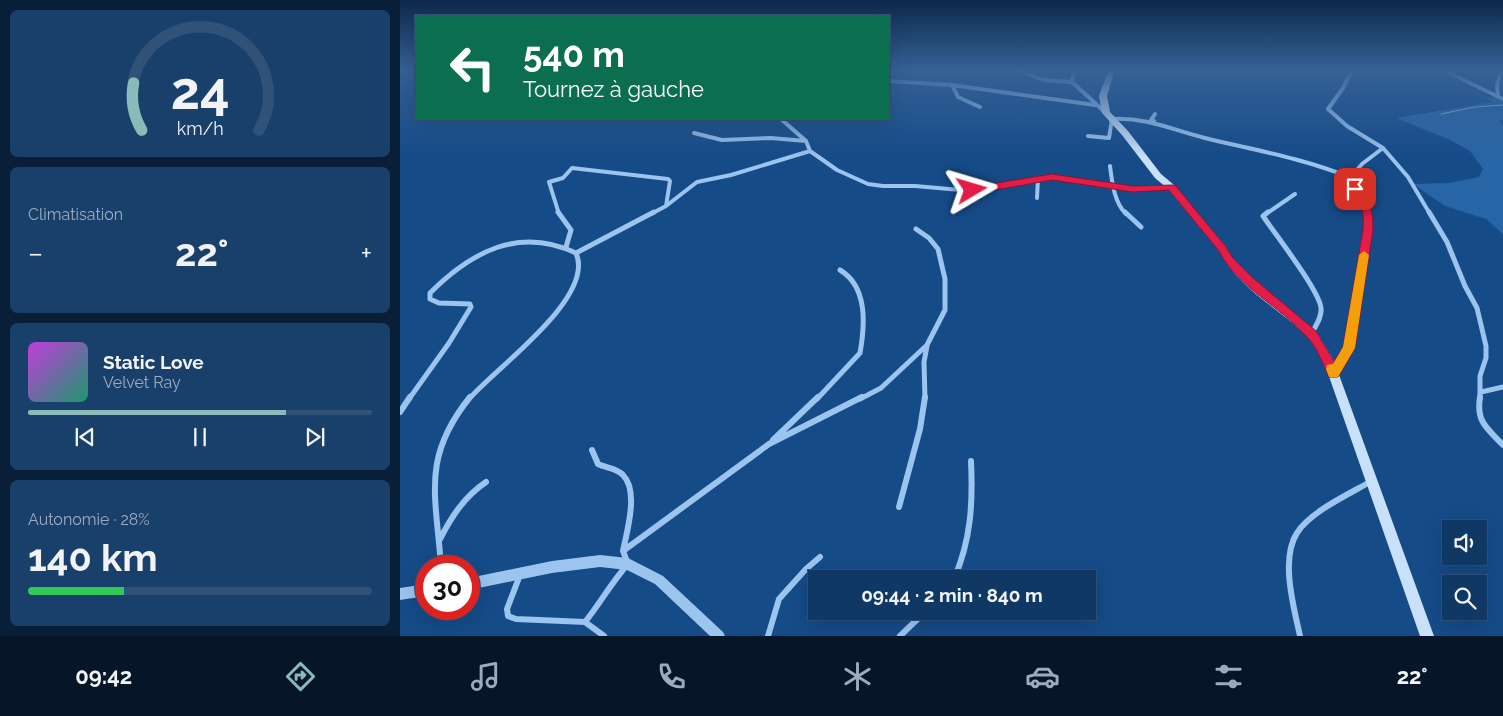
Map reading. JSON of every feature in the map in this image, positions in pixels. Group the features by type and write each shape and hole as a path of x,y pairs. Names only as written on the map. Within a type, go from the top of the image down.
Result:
{"main road":[{"path":"1104,99 1109,116 1158,176 1172,187 1223,249 1228,260 1249,281 1312,334 1334,373 1370,482 1427,636"}],"street":[{"path":"963,99 980,107"},
{"path":"1053,99 1096,106"},
{"path":"1089,99 1109,116 1140,118 1198,136 1309,161 1349,177"},
{"path":"1335,99 1328,109 1347,126 1383,148 1408,177 1447,242 1465,286 1477,308 1486,346 1486,358 1480,376 1481,392 1478,410 1480,419 1503,445"},
{"path":"1154,122 1151,120 1155,114"},
{"path":"1088,136 1109,138 1109,116"},
{"path":"782,120 806,141 810,151 837,170 876,186 914,186 972,190 998,187 1038,178 1067,178 1113,188 1172,187"},
{"path":"694,133 702,137 722,140 769,138 806,141"},
{"path":"1334,373 1349,348 1368,230 1368,210 1360,194 1346,183 1349,177 1368,158 1383,148"},
{"path":"699,178 731,175 810,151"},
{"path":"1110,166 1113,188 1120,208 1141,227"},
{"path":"566,247 571,230 557,211 549,182 563,178 572,168 668,179 670,181 666,206"},
{"path":"576,253 666,206 697,182 710,178"},
{"path":"1037,198 1038,178"},
{"path":"1295,194 1263,216 1307,280 1321,306 1320,315 1312,334"},
{"path":"899,507 925,402 923,366 927,345 945,310 945,279 938,249 929,238 916,229"},
{"path":"400,412 445,350 471,307 470,304 432,302 429,297 430,293 466,262 496,248 515,244 536,243 566,247 576,253 580,266 577,276 562,303 508,364 474,393 444,436 437,456 433,492 441,555"},
{"path":"623,552 769,444 812,404 860,353 862,343 862,304 856,283 840,270"},
{"path":"769,444 881,388 927,345"},
{"path":"1481,392 1503,387"},
{"path":"592,450 598,464 616,470 624,475 629,482 631,499 623,552 628,564"},
{"path":"957,570 969,540 972,525 971,461"},
{"path":"440,539 449,519 462,500 486,482"},
{"path":"1300,636 1289,568 1290,552 1297,534 1334,503 1370,482"},
{"path":"768,636 779,599 795,580 820,556"},
{"path":"480,582 552,567 600,561 628,564 659,580 719,636"},
{"path":"585,622 602,600 612,581 628,564"},
{"path":"520,574 507,609 508,616 516,619 585,622 604,636"},
{"path":"400,594 415,592"},
{"path":"900,636 917,620"}],"shaded area":[{"path":"1488,99 1500,99 1503,101 1503,120 1500,121 1503,126 1503,234 1486,219 1445,206 1413,184 1449,183 1479,177 1483,169 1470,151 1450,140 1396,118 1492,102"}],"waterway":[{"path":"1441,114 1475,107 1503,105"}],"slow traffic":[{"path":"1332,369 1334,373 1349,348 1364,255"}],"route":[{"path":"972,190 982,190 1038,178 1052,177 1067,178 1113,188 1145,189 1172,187 1223,249 1228,260 1249,281 1312,334 1334,373 1349,348 1368,230 1368,210 1364,200 1355,189"}]}
